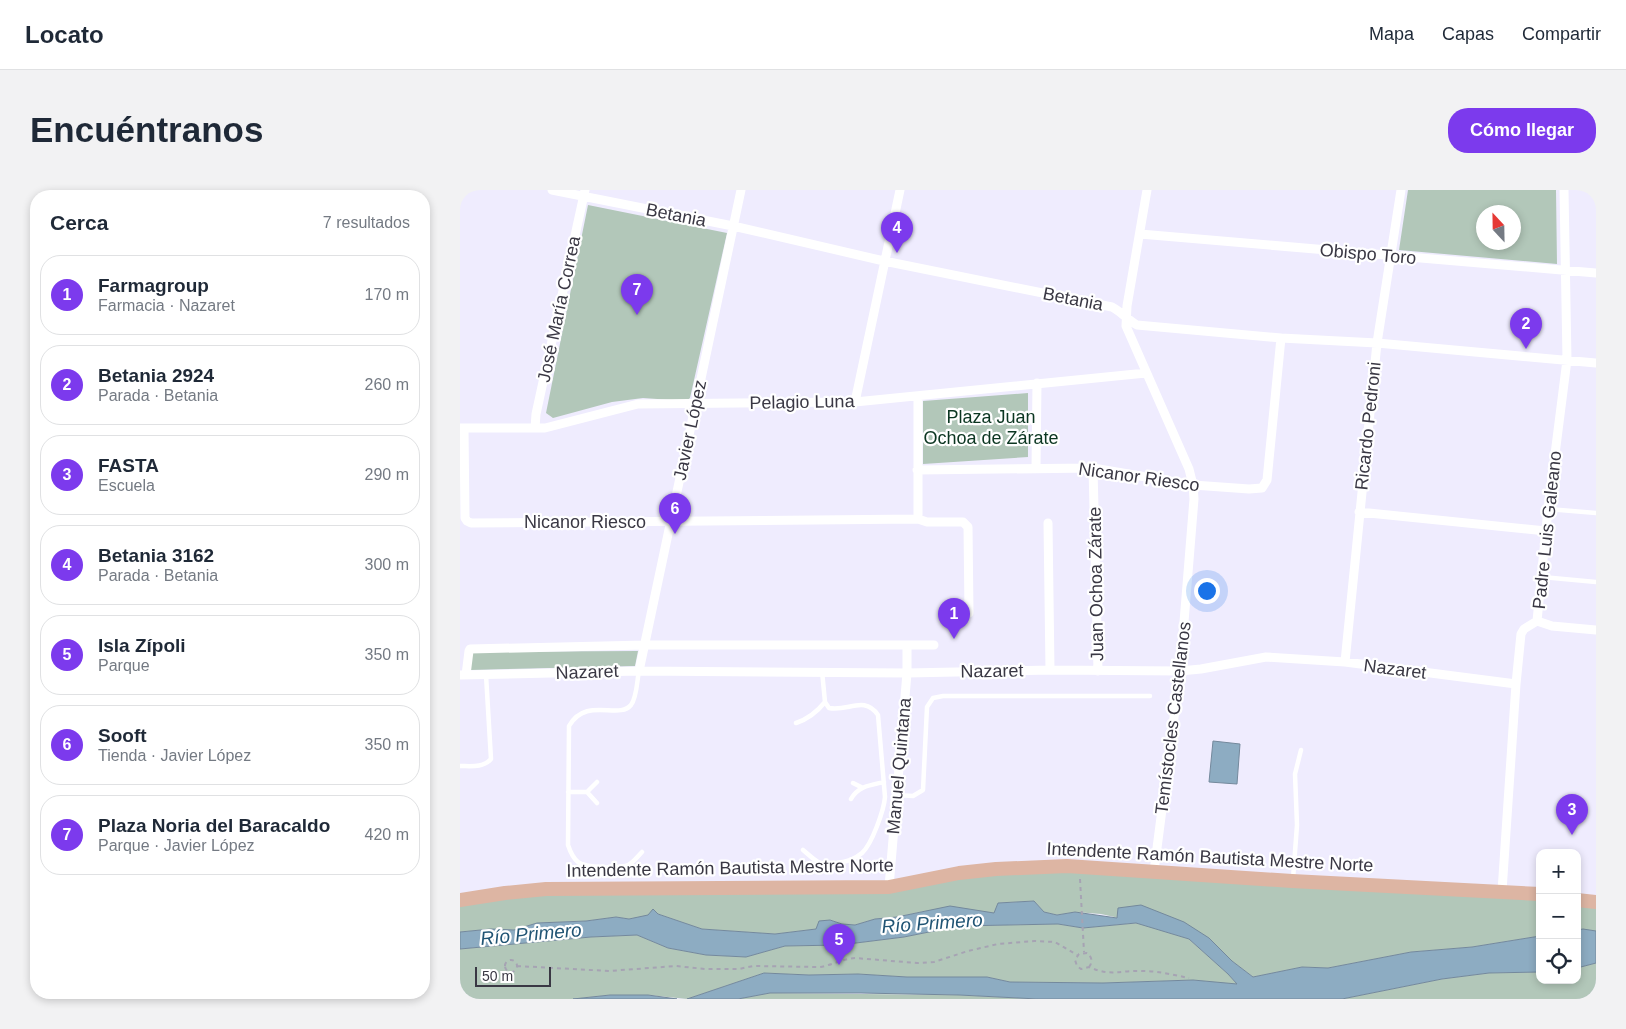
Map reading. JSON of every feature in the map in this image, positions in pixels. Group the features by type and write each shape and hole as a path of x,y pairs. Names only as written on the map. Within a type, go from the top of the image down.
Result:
{"main road":[{"name":"Intendente Ramón Bautista Mestre Norte","path":"460,900 546,888 888,886 959,873 996,869 1067,866 1292,881 1536,894"},
{"path":"1581,900 1596,902"}],"street":[{"name":"Betania","path":"552,190 584,194 884,261 1112,307 1137,325 1596,362"},
{"name":"Javier López","path":"639,671 741,190"},
{"path":"855,402 900,190"},
{"name":"Temístocles Castellanos","path":"1147,190 1126,318 1130,337 1188,469 1193,485 1194,499 1180,671 1154,871"},
{"name":"Ricardo Pedroni","path":"1345,662 1377,343 1401,190"},
{"name":"Padre Luis Galeano","path":"1502,891 1521,634 1524,629 1537,621 1548,510 1567,360 1564,190"},
{"name":"José María Correa","path":"535,428 536,414 584,194"},
{"name":"Obispo Toro","path":"1140,234 1596,273"},
{"name":"Nicanor Riesco","path":"917,470 1093,468 1193,485 1262,488 1267,480 1281,338"},
{"name":"Pelagio Luna","path":"462,428 535,428 554,426 638,404 855,402 1146,373"},
{"path":"1036,468 1037,383"},
{"path":"918,397 918,519"},
{"name":"Nicanor Riesco","path":"462,428 465,518 467,521 918,519 927,522 964,522 968,527 969,613"},
{"name":"Juan Ochoa Zárate","path":"1093,468 1098,670"},
{"path":"1359,512 1546,531"},
{"path":"1048,523 1050,670"},
{"path":"1537,621 1552,626 1596,630"},
{"name":"Nazaret","path":"934,645 645,645 470,649 463,675 639,671 907,673 1050,670 1180,671 1266,657 1345,662 1516,684"},
{"name":"Manuel Quintana","path":"888,886 907,673 907,645"}],"lane":[{"path":"1548,510 1596,514"},
{"path":"1542,577 1596,582"},
{"path":"639,671 630,706 624,709 586,711 572,720 568,730 568,845 571,854 577,862 585,866 622,867 630,865 642,852"},
{"path":"803,850 816,861 828,864 846,862 862,853 867,847 884,806 879,720 875,711 865,705 829,708 825,702 822,671"},
{"path":"460,766 481,765 491,759 486,675"},
{"path":"896,795 913,796 923,790 926,707 933,698 943,696 1150,696"},
{"path":"796,723 819,710 825,702"},
{"path":"1292,881 1297,825 1295,774 1301,750"},
{"path":"587,792 596,782"},
{"path":"853,782 863,787"},
{"path":"851,799 854,793 863,787 884,782"},
{"path":"568,792 587,792 597,803"}],"path":[{"path":"1080,878 1088,879"},
{"path":"1079,885 1084,953"},
{"path":"517,966 609,971 676,966 705,969 739,969 753,966 820,967 845,959 855,958 917,963 934,962 960,952 998,944 1034,941 1055,942 1077,956"},
{"path":"1084,953 1089,955 1091,959 1089,966 1084,969 1077,966 1075,960 1077,956 1084,953"},
{"path":"510,960 514,961 517,966 516,969 510,972 505,966 507,961 510,960"},
{"path":"1089,966 1110,974 1141,971 1189,978"}],"green space":[{"path":"1408,190 1556,190 1557,264 1399,250"},
{"path":"588,205 727,233 690,398 686,401 643,398 612,402 553,418 546,413"},
{"name":"Plaza Juan Ochoa de Zárate","path":"1028,393 1028,457 923,464 923,401"},
{"path":"638,651 635,666 470,670 470,657 474,652"},
{"path":"996,869 1536,894 1536,937 1472,947 1411,952 1328,968 1302,967 1253,977 1232,961 1209,938 1101,914 1075,912 1057,915 1044,912 1034,901 998,903 995,913 925,911 897,917 875,919 855,925 842,924 830,920 816,929 775,934 702,929 658,914 629,919 616,917 586,921 537,923 514,930 491,929 460,932 460,900 505,893 876,887"},
{"path":"1581,900 1596,902 1596,931 1581,930"},
{"path":"1137,923 1189,939 1238,985 1193,980 1103,983 1010,982 987,977 764,973 687,999 648,995 610,995 573,999 460,999 460,949 591,937 637,935 668,948 706,955 746,957 785,946 840,945 904,937 959,926 1058,924 1083,928"},
{"path":"1596,963 1596,999 1342,999 1442,979 1489,973 1536,972 1536,984 1581,984 1581,967"},
{"path":"770,993 959,995 1038,999 738,999"}],"water":[{"path":"1213,741 1240,744 1237,784 1209,782"},
{"name":"Río Primero","path":"1034,901 1044,912 1057,915 1075,912 1117,918 1118,908 1141,905 1184,922 1209,938 1232,961 1253,977 1302,967 1328,968 1411,952 1472,947 1536,937 1536,972 1489,973 1442,979 1342,999 1038,999 959,995 770,993 738,999 687,999 764,973 987,977 1010,982 1103,983 1193,980 1237,984 1189,939 1136,923 1083,928 1058,924 959,926 904,937 840,945 785,946 746,957 706,955 668,948 637,935 591,937 460,949 460,932 491,929 514,930 537,923 586,921 616,917 629,919 648,915 653,909 658,914 702,929 775,934 816,929 819,921 830,920 842,924 855,925 875,919 897,917 950,906 994,913 998,903"},
{"path":"1581,929 1596,931 1596,963 1581,967 1581,939"},
{"path":"610,995 648,995 677,999 573,999"}],"place":[{"name":"Betania 3162","path":"897,253"},
{"name":"Plaza Noria del Baracaldo","path":"637,315"},
{"name":"Betania 2924","path":"1526,349"},
{"name":"Sooft","path":"675,534"},
{"name":"Farmagroup","path":"954,639"},
{"name":"FASTA","path":"1572,835"},
{"name":"Isla Zípoli","path":"839,965"}]}
